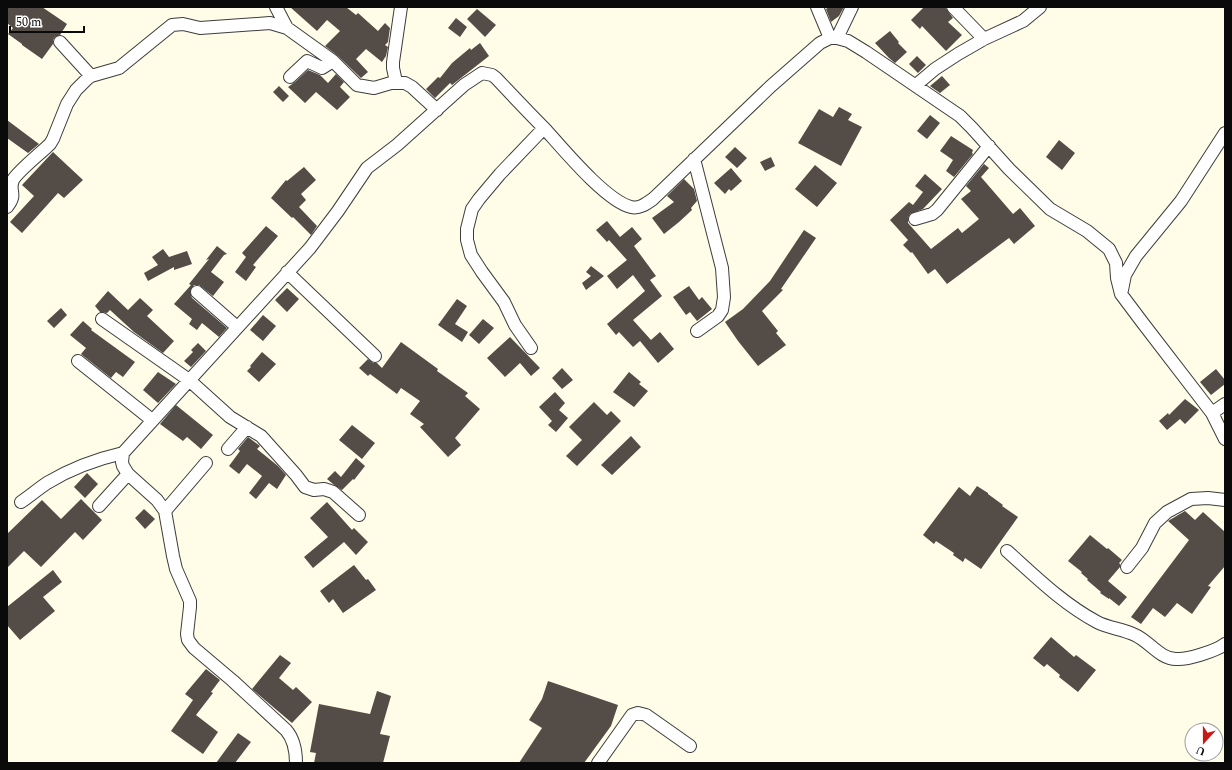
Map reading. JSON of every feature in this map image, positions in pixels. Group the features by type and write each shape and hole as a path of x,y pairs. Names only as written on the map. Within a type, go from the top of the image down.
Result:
{"street":[{"path":"276,7 287,28"},
{"path":"396,82 392,62 401,7"},
{"path":"817,7 833,38"},
{"path":"833,38 852,7"},
{"path":"953,7 984,39"},
{"path":"916,85 942,65 984,39 1023,21 1040,7"},
{"path":"7,207 14,196 12,185 16,176 50,144 67,104 76,90 91,76 119,68 172,25 177,24 200,28 270,23 287,28 333,61 357,86 374,88 396,82 404,83 412,87 437,110"},
{"path":"21,502 48,483 86,464 123,453 310,248 367,168 397,145 464,85 482,73 486,73 496,78 578,165 612,198 633,207 646,204 653,199 771,86 820,43 833,38 848,41 866,52 960,116 1008,169 1050,209 1087,231 1109,249 1116,263 1117,278 1121,294 1212,413 1225,439"},
{"path":"60,42 91,76"},
{"path":"290,78 307,61 323,68 333,61"},
{"path":"531,348 515,325 504,302 471,255 466,229 472,209 479,199 544,128"},
{"path":"1121,294 1126,275 1136,256 1181,201 1225,133"},
{"path":"915,219 932,214 937,210 988,146"},
{"path":"694,159 722,268 724,297 722,310 718,316 697,331"},
{"path":"287,272 375,356"},
{"path":"197,292 237,327"},
{"path":"102,319 189,380 230,417 261,436 305,487 314,490 324,489 333,492 359,515"},
{"path":"78,361 152,420"},
{"path":"1212,413 1225,404"},
{"path":"228,449 247,427"},
{"path":"123,453 122,462 128,474 157,500 165,512 172,556 190,601 187,634 188,640 194,648 234,681 286,730 291,737 296,752 296,763"},
{"path":"165,512 206,463"},
{"path":"98,506 128,474"},
{"path":"1127,566 1142,548 1155,523 1166,512 1191,499 1208,498 1225,500"},
{"path":"1007,551 1054,593 1098,623 1136,635 1166,657 1176,660 1206,653 1220,648 1225,644"},
{"path":"598,763 632,715 638,713 646,715 690,746"}],"building":[{"path":"7,7 42,7 67,24 60,35 55,37 53,44 42,59 8,34 13,28 7,23"},
{"path":"290,7 346,7 356,15 358,13 378,31 385,23 390,28 388,42 385,45 388,47 386,56 382,62 366,49 356,59 368,72 361,78 325,46 340,31 327,20 317,31"},
{"path":"829,7 844,7 839,16 831,22 826,9"},
{"path":"924,7 945,7 953,18 948,22 962,35 946,51 922,26 920,29 911,20"},
{"path":"477,9 496,25 485,37 467,19"},
{"path":"456,18 467,27 460,37 448,28"},
{"path":"890,31 899,42 898,43 907,52 895,63 875,43"},
{"path":"480,43 489,56 452,85 450,83 435,98 426,89 438,77 440,78 452,63 470,48 471,50"},
{"path":"917,56 926,65 918,73 909,64"},
{"path":"308,70 320,75 328,83 336,74 344,82 340,87 350,97 337,110 316,92 305,103 288,87"},
{"path":"942,76 950,85 940,93 930,86"},
{"path":"279,86 289,96 283,102 273,92"},
{"path":"839,107 852,114 848,120 862,127 841,166 798,143 819,109 833,117"},
{"path":"930,115 940,123 927,139 917,131"},
{"path":"7,120 39,144 28,153 7,138"},
{"path":"951,136 973,150 973,154 954,177 946,171 953,160 940,151"},
{"path":"1059,140 1075,153 1062,170 1046,157"},
{"path":"735,147 747,158 737,168 725,157"},
{"path":"53,152 83,180 64,198 58,193 22,233 10,222 34,196 22,185"},
{"path":"771,157 775,166 765,171 760,162"},
{"path":"984,164 989,168 981,177 1013,214 1020,208 1035,226 1014,244 1009,238 947,284 935,269 928,274 912,252 911,253 903,245 908,240 890,220 909,202 913,205 923,192 915,186 925,174 942,189 923,209 910,214 908,223 931,249 958,228 962,233 979,219 961,199 971,191 966,186"},
{"path":"815,165 837,183 817,207 795,189"},
{"path":"304,167 316,180 301,194 306,200 299,207 317,226 311,235 271,198 286,180 287,181"},
{"path":"731,168 742,181 731,191 729,189 725,194 714,183"},
{"path":"684,179 694,189 697,201 691,208 692,210 664,234 652,218 674,202 667,196"},
{"path":"607,221 620,237 632,227 642,239 634,246 656,276 650,280 662,296 633,320 651,340 660,332 674,349 658,363 640,341 633,347 619,332 616,335 607,324 645,291 633,275 617,289 607,276 627,260 609,240 607,242 596,230"},
{"path":"266,226 278,236 253,265 256,267 246,281 235,272 246,257 242,253"},
{"path":"804,230 816,238 781,289 783,290 762,311 778,331 776,333 786,345 758,366 725,322 743,309 770,281"},
{"path":"217,246 227,254 224,255 211,272 224,282 213,296 199,285 194,285 190,291 192,298 227,328 219,337 202,323 197,330 189,324 192,319 174,304 191,285 189,284 209,259 206,260"},
{"path":"163,249 169,257 187,251 192,264 174,270 174,267 148,281 144,273 158,265 152,257"},
{"path":"591,266 604,276 586,290 582,283 591,276 586,272"},
{"path":"689,286 699,300 702,297 712,309 697,321 690,312 686,315 673,297"},
{"path":"287,288 299,299 287,312 275,300"},
{"path":"108,291 128,310 140,298 153,310 147,316 174,341 163,353 134,332 110,310 107,313 100,312 95,306"},
{"path":"457,299 467,306 455,324 468,332 462,342 438,325"},
{"path":"61,308 67,315 54,328 47,321"},
{"path":"263,315 276,326 263,341 250,330"},
{"path":"483,319 494,328 479,344 469,335"},
{"path":"83,321 92,329 91,330 135,362 123,377 116,372 111,378 81,354 86,348 70,335"},
{"path":"510,337 540,368 531,376 520,363 505,377 487,358"},
{"path":"401,342 438,369 437,371 468,393 465,396 480,409 455,438 461,445 448,457 420,427 424,424 410,414 420,401 401,388 397,394 370,374 368,376 359,368 368,359 373,363 377,363 382,368"},
{"path":"198,343 206,351 191,367 184,361 193,352 191,350"},
{"path":"262,352 276,364 259,382 247,371"},
{"path":"562,368 573,380 562,389 552,378"},
{"path":"1216,369 1225,380 1225,384 1211,395 1200,382"},
{"path":"158,372 176,384 158,403 143,390"},
{"path":"629,372 641,382 639,384 648,391 634,407 613,392"},
{"path":"555,392 565,403 559,410 568,418 556,432 548,425 552,421 539,407"},
{"path":"1185,399 1199,410 1185,424 1180,419 1167,430 1159,421 1168,413 1169,415"},
{"path":"594,402 607,415 611,411 621,421 577,466 566,456 582,440 569,427"},
{"path":"176,405 213,435 201,449 187,437 183,441 160,424"},
{"path":"352,425 375,443 362,459 339,440"},
{"path":"631,436 641,447 612,475 601,465"},
{"path":"248,437 260,446 257,449 278,466 286,475 277,489 269,483 256,499 249,493 262,476 247,464 239,474 229,466 240,451 238,449"},
{"path":"356,458 365,466 354,480 353,479 342,490 327,479 335,471 341,477"},
{"path":"87,473 98,484 85,498 74,487"},
{"path":"977,486 1018,517 981,569 965,558 963,562 953,555 954,553 936,541 934,544 923,535 959,487 970,496"},
{"path":"81,499 102,520 83,540 75,532 41,567 24,551 7,568 7,534 42,500 61,519"},
{"path":"327,502 352,530 354,528 368,542 356,555 344,542 313,568 304,557 328,537 310,518"},
{"path":"144,509 155,519 145,529 135,518"},
{"path":"1185,511 1195,520 1203,512 1225,532 1225,566 1208,586 1211,587 1192,614 1177,603 1165,617 1153,608 1141,624 1131,617 1189,540 1168,521"},
{"path":"1090,535 1122,560 1119,563 1120,567 1108,581 1127,597 1119,606 1100,593 1101,592 1081,573 1082,572 1068,561"},
{"path":"354,565 366,580 368,579 376,590 343,613 333,599 329,603 320,591"},
{"path":"53,570 62,582 43,597 55,611 20,640 7,625 7,607"},
{"path":"1051,637 1074,657 1076,655 1096,670 1078,692 1059,677 1060,675 1047,664 1044,667 1033,658"},
{"path":"280,655 291,663 279,678 293,690 296,687 312,702 292,723 252,689"},
{"path":"206,669 220,680 211,692 213,693 196,715 218,732 203,754 171,731 193,700 185,694"},
{"path":"548,681 618,705 611,726 584,763 519,763 542,728 529,720 542,699"},
{"path":"377,691 391,696 380,734 390,736 383,763 314,763 316,753 310,752 319,704 370,714"},
{"path":"238,733 251,742 235,763 216,763"}]}
